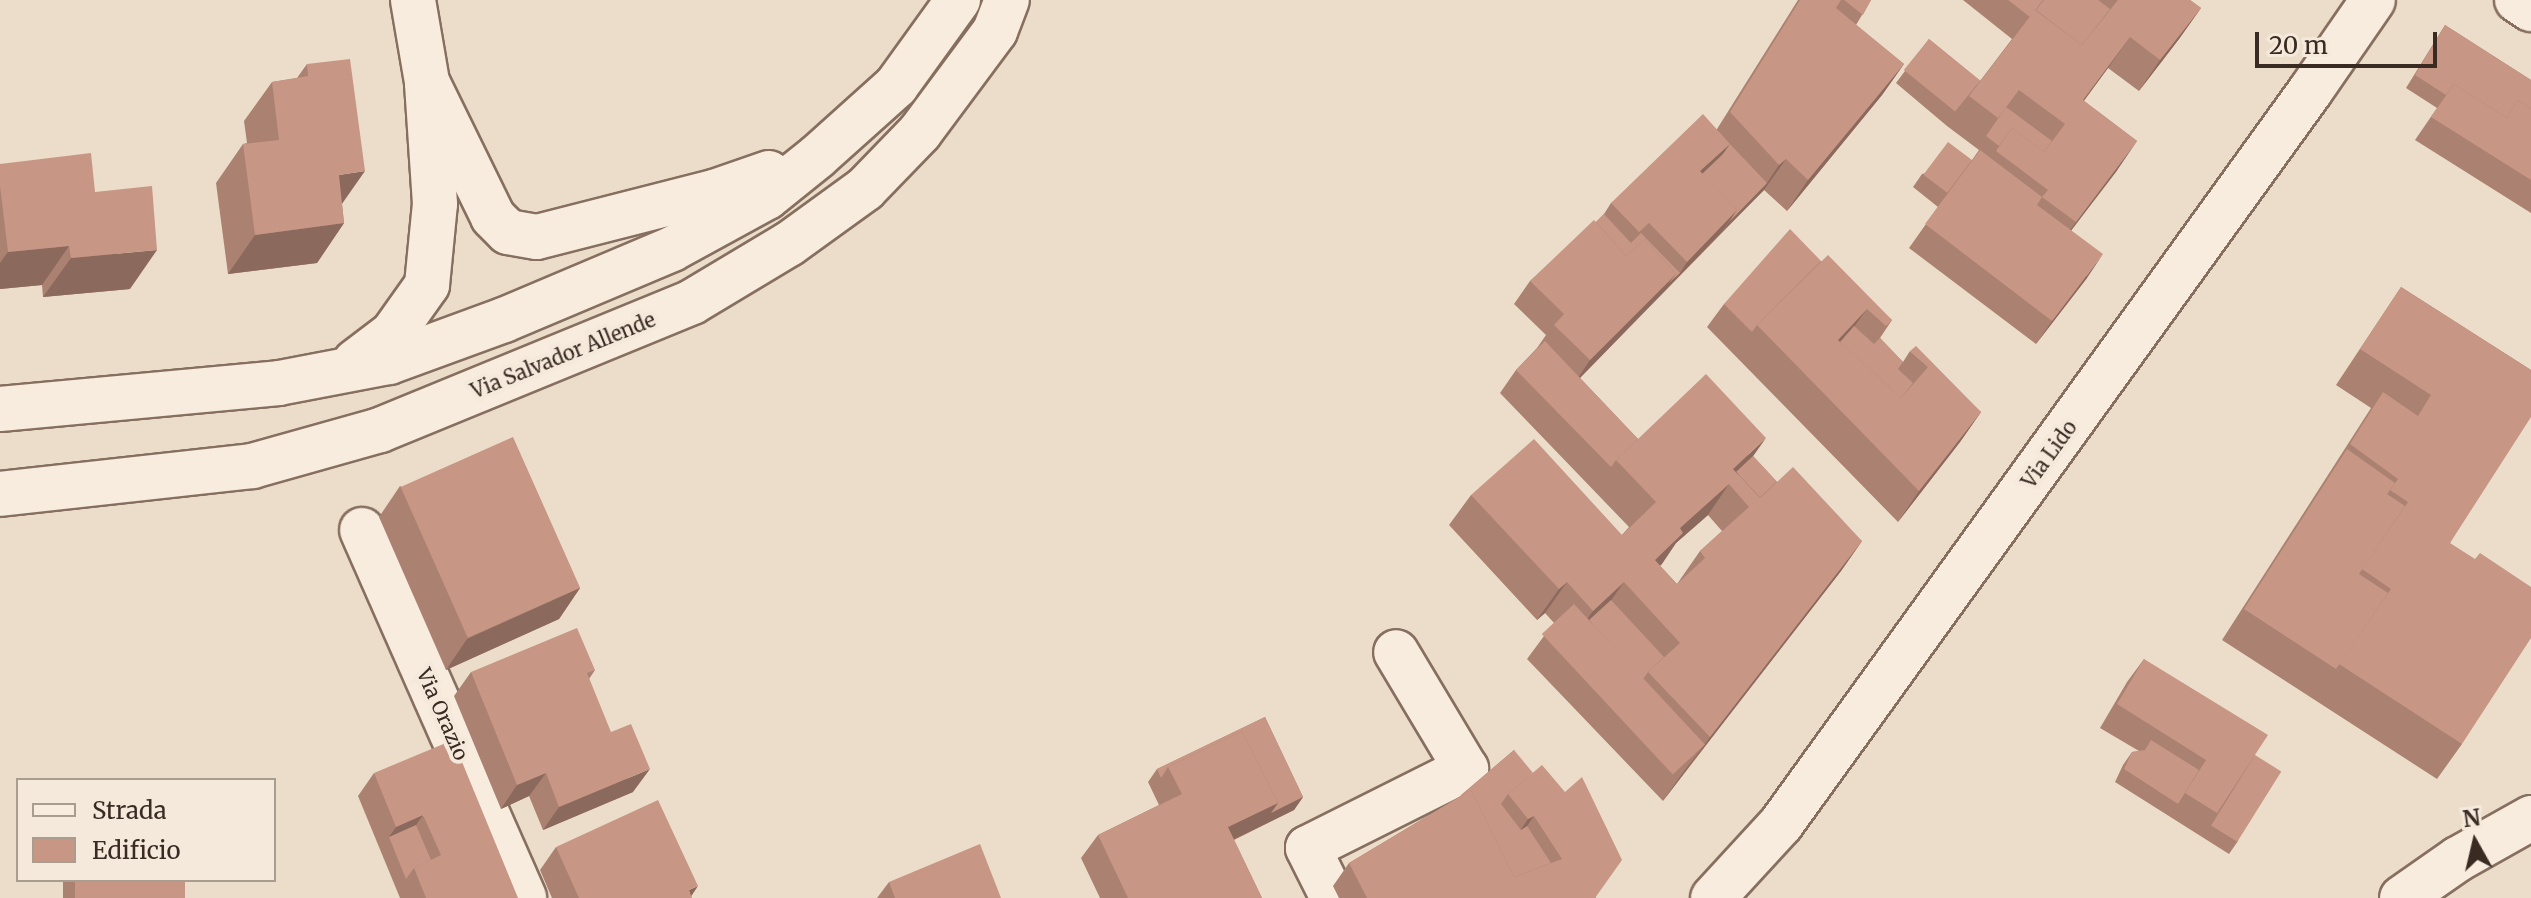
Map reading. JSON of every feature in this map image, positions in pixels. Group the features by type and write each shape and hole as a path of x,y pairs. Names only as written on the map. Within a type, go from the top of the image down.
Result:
{"street":[{"path":"345,370 393,333 427,285 435,204 427,82 413,0"},
{"path":"0,409 279,383 389,362 504,320 672,249 767,197 818,156 896,86 958,0"},
{"name":"Via Salvador Allende","path":"0,494 252,466 380,430 692,302 789,244 865,189 920,132 995,31 1007,0"},
{"name":"Via Lido","path":"1713,898 1781,824 2373,0"},
{"path":"2517,0 2531,9"},
{"path":"427,82 493,217 508,232 537,237 714,192 818,156"},
{"name":"Via Orazio","path":"362,530 524,898"},
{"path":"1333,898 1308,848 1466,769 1396,652"},
{"path":"2402,898 2458,859 2531,818"}],"building":[{"path":"1800,0 1841,0 1836,8 1904,64 1808,180 1786,159 1779,165 1730,112"},
{"path":"1844,0 1871,0 1863,15"},
{"path":"2008,0 2043,0 2030,17"},
{"path":"2044,0 2098,0 2110,9 2082,45 2036,10"},
{"path":"2118,0 2190,0 2201,8 2160,60 2130,37 2083,100 2137,141 2076,222 2042,197 2048,190 1996,151 2012,128 2044,152 2065,124 2019,90 1998,118 1969,96 2035,10 2082,45"},
{"path":"2445,25 2531,80 2531,109 2518,100 2507,118 2454,84 2446,95 2415,75"},
{"path":"1929,39 1980,81 1955,112 1904,70"},
{"path":"350,59 365,171 339,175 344,223 255,235 243,144 279,140 272,82 308,76 307,64"},
{"path":"2454,84 2507,118 2518,100 2531,109 2531,180 2431,117"},
{"path":"2006,107 2052,141 2044,152 2012,128 1999,146 1986,136"},
{"path":"1703,114 1730,144 1700,171 1737,210 1687,262 1649,223 1639,232 1611,203"},
{"path":"1948,142 1972,160 1947,193 1923,175"},
{"path":"1730,144 1767,183 1730,221 1737,210 1702,174"},
{"path":"1980,150 2042,197 2037,205 2103,254 2052,321 1925,224"},
{"path":"91,153 95,192 152,186 157,250 71,258 69,246 8,252 0,164"},
{"path":"1604,214 1631,243 1641,233 1680,273 1668,284 1676,274 1645,239 1626,256 1596,222"},
{"path":"1594,220 1626,256 1645,239 1676,274 1590,360 1554,325 1564,314 1530,281"},
{"path":"1790,229 1821,261 1752,332 1724,304"},
{"path":"1828,255 1892,320 1886,326 1867,309 1838,340 1901,398 1928,367 1910,351 1916,346 1981,412 1919,491 1757,325"},
{"path":"2401,287 2531,370 2531,417 2450,543 2475,559 2480,553 2531,587 2531,638 2462,744 2339,664 2391,589 2362,569 2408,502 2390,490 2398,479 2350,444 2383,392 2418,416 2431,395 2360,349"},
{"path":"1854,326 1874,344 1880,338 1903,362 1898,369 1913,383 1901,398 1840,342"},
{"path":"1545,341 1638,439 1611,467 1516,370"},
{"path":"1706,374 1766,438 1733,469 1760,498 1793,467 1862,541 1710,737 1648,672 1680,643 1624,582 1593,611 1567,582 1559,589 1471,495 1534,439 1622,535 1656,502 1616,460","holes":["1729,484 1749,507 1700,551 1705,558 1677,584 1655,560 1683,533 1680,528"]},
{"path":"513,437 580,588 468,638 401,487"},
{"path":"2347,449 2395,483 2387,494 2405,506 2359,574 2388,593 2336,669 2244,609"},
{"path":"1753,456 1777,482 1760,497 1736,472"},
{"path":"1611,600 1664,657 1643,679 1589,620"},
{"path":"1574,604 1705,744 1673,774 1542,634"},
{"path":"577,628 595,670 587,673 611,732 631,724 650,769 559,807 546,773 517,785 471,672"},
{"path":"2144,659 2268,735 2217,813 2185,793 2206,760 2117,704"},
{"path":"1265,717 1303,797 1271,813 1278,803 1242,731 1168,767 1161,778 1157,769"},
{"path":"1242,731 1278,803 1228,827 1262,898 1128,898 1098,835 1182,794 1168,767"},
{"path":"453,740 518,898 426,898 414,868 441,855 423,815 396,827 374,773"},
{"path":"2151,740 2199,770 2178,804 2124,769 2132,752 2145,750"},
{"path":"1514,750 1533,773 1501,804 1521,830 1527,826 1551,863 1514,877 1471,790 1461,795"},
{"path":"2255,755 2281,771 2237,842 2211,825"},
{"path":"1542,765 1565,792 1582,777 1622,860 1595,898 1367,898 1349,863 1471,790 1514,877 1562,859 1534,816 1528,819 1508,794"},
{"path":"658,800 698,886 689,890 692,898 579,898 556,847"},
{"path":"416,825 431,860 414,868 406,879 389,837"},
{"path":"980,844 1001,898 895,898 889,882"},
{"path":"75,882 185,882 185,898 75,898"}]}
